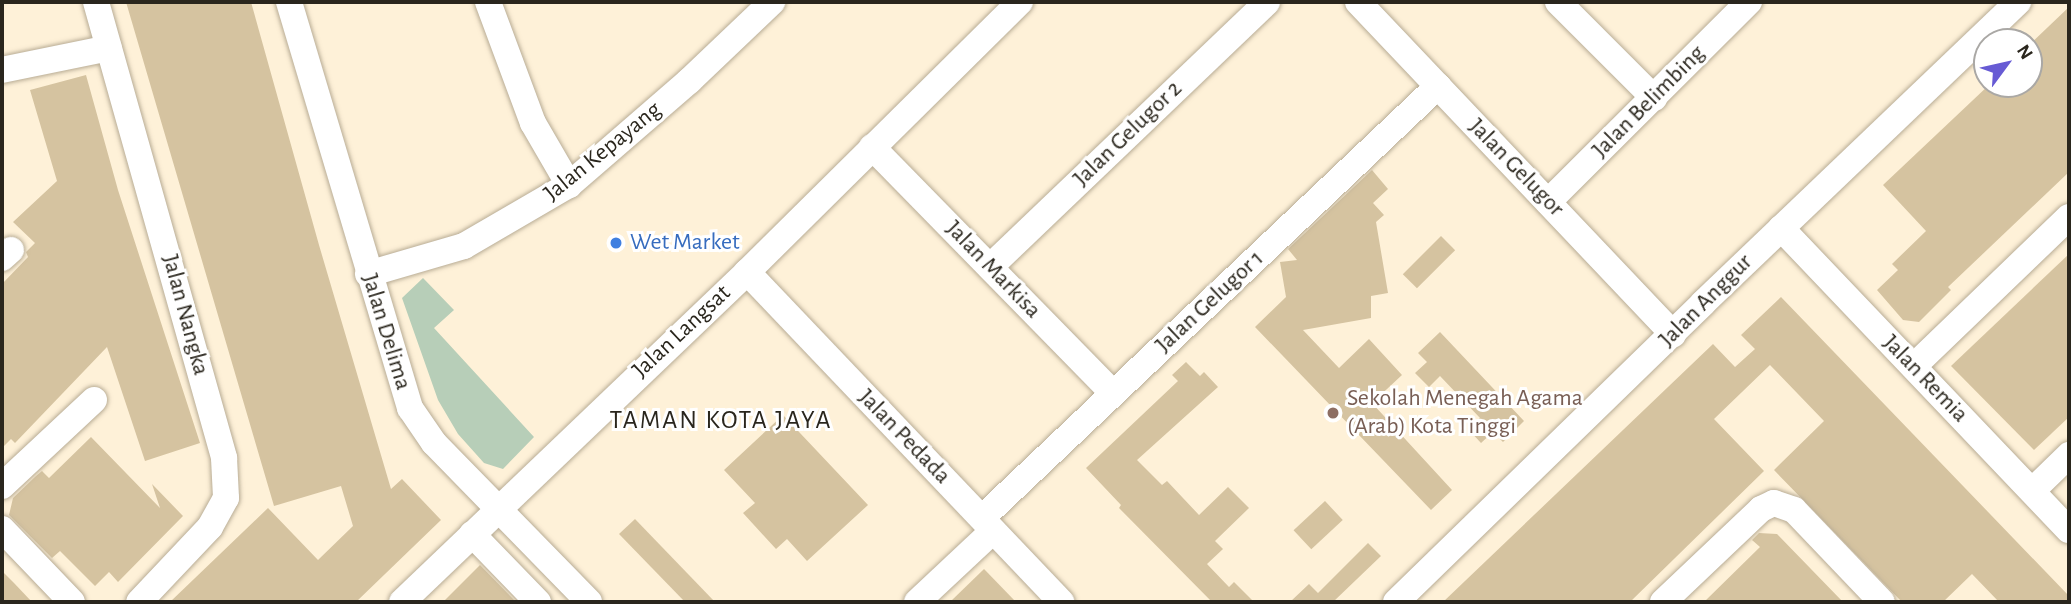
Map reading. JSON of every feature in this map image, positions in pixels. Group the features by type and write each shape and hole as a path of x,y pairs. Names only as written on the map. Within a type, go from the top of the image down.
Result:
{"street":[{"name":"Jalan Nangka","path":"96,2 127,104 224,458 226,498 211,527 139,602"},
{"name":"Jalan Delima","path":"289,2 410,408 420,427 589,602"},
{"path":"488,2 533,122 569,185"},
{"name":"Jalan Kepayang","path":"368,274 464,246 569,185 690,81 772,2"},
{"name":"Jalan Langsat","path":"402,602 747,272 1020,2"},
{"name":"Jalan Gelugor 2","path":"990,267 1267,2"},
{"name":"Jalan Gelugor","path":"1358,2 1673,334"},
{"path":"1558,2 1654,97"},
{"name":"Jalan Belimbing","path":"1548,202 1749,2"},
{"name":"Jalan Anggur","path":"1396,602 2018,2"},
{"path":"2,70 109,48"},
{"name":"Jalan Gelugor 1","path":"917,602 1113,393 1438,86"},
{"name":"Jalan Markisa","path":"872,147 1113,393"},
{"path":"1914,366 2069,217"},
{"name":"Jalan Remia","path":"1781,228 2069,530"},
{"name":"Jalan Pedada","path":"747,272 1061,602"},
{"path":"2,486 94,400"},
{"path":"2032,491 2069,455"},
{"path":"1663,602 1761,509 1774,503 1794,510 1882,602"},
{"path":"2,529 72,602"},
{"path":"472,534 538,602"}],"green space":[{"path":"423,278 454,310 434,328 534,437 503,469 484,463 458,434 438,400 402,298"}],"building":[{"path":"126,2 251,2 391,489 402,479 441,520 356,602 170,602 268,508 318,560 353,526 341,486 274,506"},
{"path":"2069,7 2069,172 1948,287 1951,290 1919,322 1903,320 1877,290 1898,270 1892,264 1926,231 1883,185 1975,98 2043,98 2043,32"},
{"path":"86,75 118,190 200,443 145,461 107,347 15,443 11,439 2,448 2,284 28,257 26,252 35,243 13,222 57,181 30,90"},
{"path":"1372,170 1388,189 1373,203 1384,215 1376,222 1388,293 1371,296 1371,318 1303,330 1339,368 1369,339 1402,375 1372,403 1452,490 1431,510 1255,327 1286,297 1280,262 1297,260 1288,249"},
{"path":"1441,236 1455,250 1417,288 1403,274"},
{"path":"2069,254 2069,417 2034,450 1951,366"},
{"path":"1781,297 2069,596 2069,602 1999,602 1972,574 1943,602 1902,602 1774,470 1824,421 1770,365 1714,419 1764,471 1630,602 1443,602 1713,344 1735,367 1755,349 1741,335"},
{"path":"1440,332 1524,421 1503,442 1493,432 1481,443 1468,429 1480,418 1440,376 1429,387 1415,373 1427,362 1418,353"},
{"path":"1186,362 1200,376 1204,372 1218,387 1137,460 1162,485 1167,481 1199,515 1228,487 1249,508 1215,541 1223,549 1207,564 1229,587 1234,582 1254,602 1212,602 1119,508 1121,505 1086,468 1178,381 1172,375"},
{"path":"783,415 868,505 807,561 787,539 776,549 743,513 755,503 724,470"},
{"path":"91,437 160,508 152,484 183,516 118,582 109,572 95,586 60,551 52,558 9,515 13,498 36,476 42,471 49,478"},
{"path":"1325,501 1343,520 1311,549 1294,530"},
{"path":"635,519 715,602 685,602 619,534"},
{"path":"1759,533 1777,534 1843,602 1704,602 1760,547 1752,540"},
{"path":"1368,543 1381,556 1333,602 1290,602 1309,584 1318,593"},
{"path":"480,565 516,602 443,602"},
{"path":"984,569 1016,602 950,602"},
{"path":"2,571 14,583 32,602 2,602"}],"place":[{"name":"Wet Market","path":"616,243"},
{"name":"Sekolah Menegah Agama (Arab) Kota Tinggi","path":"1333,413"}],"district":[{"name":"TAMAN KOTA JAYA","path":"721,421"}]}
